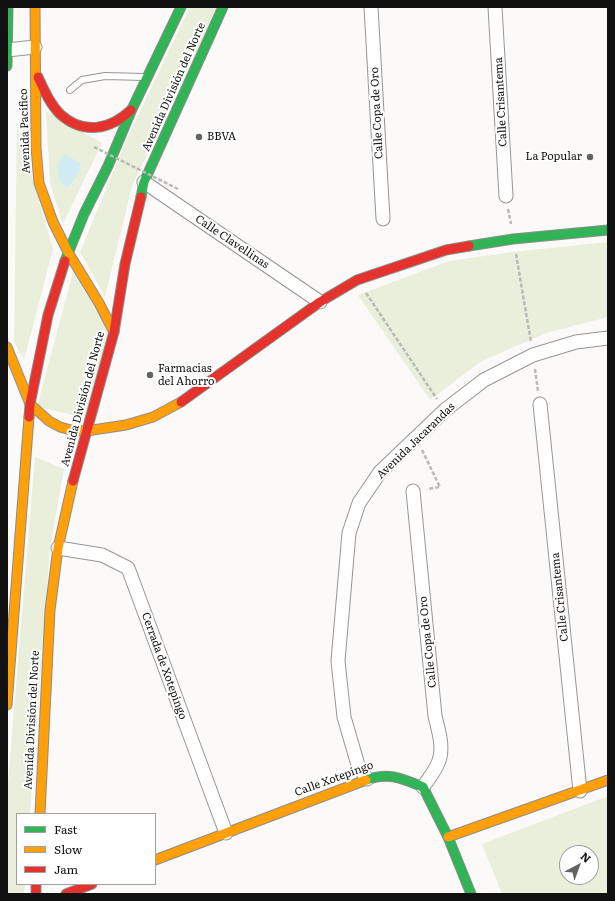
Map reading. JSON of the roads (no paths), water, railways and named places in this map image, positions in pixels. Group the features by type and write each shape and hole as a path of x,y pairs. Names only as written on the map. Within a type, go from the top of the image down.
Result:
{"main road":[{"path":"7,66 8,7"},
{"name":"Avenida Pacífico","path":"35,7 34,47 36,148 39,183 53,222 68,252 114,332"},
{"path":"7,705 22,530 30,404 48,315 68,252 84,214 108,166 132,109 181,7"},
{"name":"Avenida División del Norte","path":"40,813 50,610 58,548 86,430 114,332 125,264 144,182 223,7"},
{"path":"35,70 47,96 53,105 59,113 75,124 84,127 106,127 125,118 132,109"},
{"path":"7,348 30,404 49,421 60,427 71,430 86,430 126,425 153,417 180,403 320,302 357,280 446,250 513,239 608,230"},
{"path":"10,558 22,530"},
{"name":"Calle Xotepingo","path":"156,860 378,775 394,775 423,787"},
{"path":"448,837 608,780"},
{"path":"423,787 448,837 471,894"},
{"path":"66,894 89,885"}],"street":[{"name":"Calle Copa de Oro","path":"371,7 383,219"},
{"name":"Calle Crisantema","path":"495,7 506,196"},
{"path":"7,50 34,47"},
{"name":"Calle Clavellinas","path":"144,182 320,302"},
{"name":"Avenida Jacarandas","path":"367,779 358,765 344,717 338,661 349,533 359,503 380,472 445,410 484,380 533,355 576,342 608,338"},
{"name":"Calle Crisantema","path":"540,404 580,791"},
{"name":"Calle Copa de Oro","path":"413,491 435,716 441,740 440,757 423,787"},
{"name":"Cerrada de Xotepingo","path":"58,548 102,555 128,568 226,833"}],"lane":[{"path":"70,90 82,80 97,77 147,77"}],"water":[{"path":"65,154 80,163 80,172 68,188 60,182 57,165"}],"place":[{"name":"BBVA","path":"199,137"},
{"name":"La Popular","path":"590,157"},
{"name":"Farmacias del Ahorro","path":"150,375"}]}
